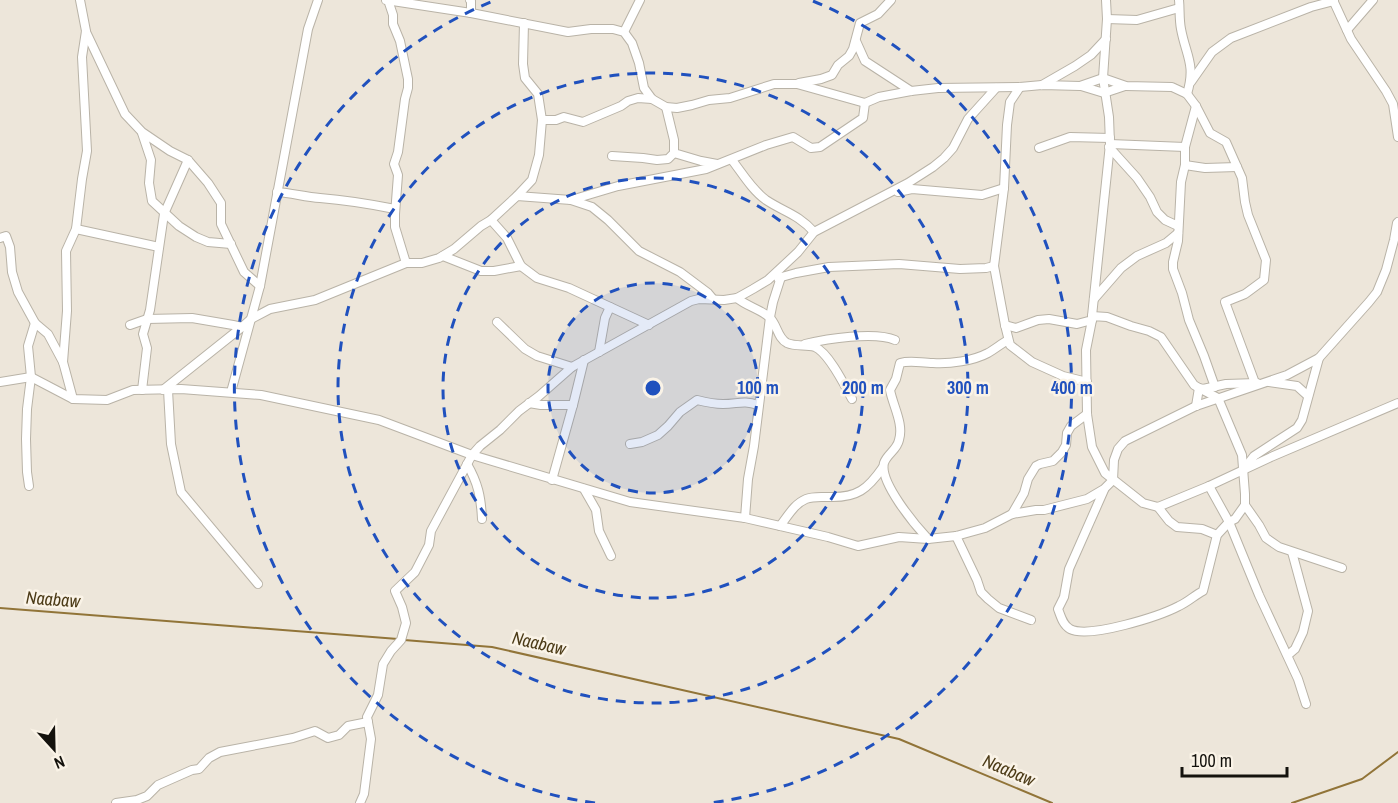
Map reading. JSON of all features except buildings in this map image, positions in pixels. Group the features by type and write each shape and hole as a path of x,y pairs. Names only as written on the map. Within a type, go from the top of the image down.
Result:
{"street":[{"path":"80,0 86,31 124,114 142,132 170,152 188,160 208,183 221,203 221,224 244,272 260,286"},
{"path":"231,393 260,286 308,29 318,0"},
{"path":"387,0 471,13 568,32 591,29 614,29 624,32 632,43 644,88 652,99 666,107 677,108 709,100 730,98 774,84 797,84 832,75 838,65 849,57 854,49 860,23 878,14 891,0"},
{"path":"387,0 400,41 408,79 398,152 394,164 398,175 395,227 406,263"},
{"path":"470,0 471,13"},
{"path":"624,32 640,0"},
{"path":"1106,0 1103,78 1110,143 1092,318 1086,350 1088,414 1092,447 1106,473 1113,480 1143,503 1158,507 1177,527 1202,529 1217,535"},
{"path":"1191,82 1212,52 1231,38 1334,0 1359,52 1396,102 1398,137"},
{"path":"1347,30 1373,0"},
{"path":"1107,19 1137,20 1179,4 1181,28 1192,74 1187,94"},
{"path":"165,390 250,319 270,309 322,298 406,263 422,263 439,258 491,220 517,196 532,180 539,155 542,120 538,94 525,78 524,23"},
{"path":"63,362 67,311 66,251 75,230 87,152 82,57 86,31"},
{"path":"1042,85 1091,55 1106,39"},
{"path":"856,41 865,61 911,91"},
{"path":"1080,86 1103,78 1126,86 1172,87 1187,94 1210,133 1226,142 1242,178 1248,215 1265,254 1264,280 1245,294 1225,302 1255,384"},
{"path":"797,84 865,103 879,97 938,88 1080,86 1104,93 1126,86"},
{"path":"1020,87 1010,102 1004,188 994,266 1008,340 1015,350 1032,362 1064,376 1087,382"},
{"path":"360,803 364,794 371,739 367,717 378,695 383,664 401,640 406,623 395,591 415,572 429,545 431,531 472,455 480,446 572,367 691,301 737,298 768,280 798,252 814,232 908,183 944,158 953,148 968,118 996,88"},
{"path":"542,120 556,120 564,117 583,122 628,101 638,98 652,99"},
{"path":"571,200 618,186 718,165 766,145 793,137 811,148 820,147 863,118 865,103"},
{"path":"1196,106 1185,147 1173,269 1182,293 1188,320 1215,387"},
{"path":"612,156 668,159 674,153 674,140 666,107"},
{"path":"142,132 151,160 149,183 152,201 179,226 196,237 208,242 231,244"},
{"path":"1039,148 1070,137 1110,143 1185,147"},
{"path":"1110,143 1150,197 1157,212 1178,230"},
{"path":"674,153 718,165"},
{"path":"142,390 147,348 143,334 150,310 165,213 188,160"},
{"path":"732,160 765,200 805,222 814,232"},
{"path":"1185,165 1205,168 1237,167"},
{"path":"885,195 912,189 982,195 1004,188"},
{"path":"277,192 362,202 395,209"},
{"path":"517,196 571,200 592,207 639,251 680,272 708,293 713,300"},
{"path":"491,220 507,238 521,266 537,278 569,288 649,325"},
{"path":"0,382 31,377 73,399 107,400 133,390 181,389 261,395 379,420 472,455 630,501 745,518 858,546 899,537 956,536 985,528 1012,514 1044,510 1087,499 1104,489 1113,480 1114,460 1118,449 1125,441 1196,406 1287,375 1318,358 1377,292 1386,270 1398,222"},
{"path":"75,230 159,248"},
{"path":"1094,299 1116,273 1137,255 1166,243 1178,230"},
{"path":"0,238 6,236 18,292 35,323 48,334 63,362 73,399"},
{"path":"443,256 481,271 494,272 521,266"},
{"path":"768,280 829,267 899,264 960,269 994,266"},
{"path":"745,518 748,479 770,317 781,277"},
{"path":"737,298 770,317 781,338 786,342 818,348 825,354 841,377 852,399"},
{"path":"599,352 605,318 610,307"},
{"path":"1005,325 1016,328 1038,320 1049,319 1077,324 1092,318 1107,316 1161,337 1194,385 1218,398 1242,455 1245,505 1266,538 1279,547 1342,568"},
{"path":"130,325 147,319 192,318 242,327"},
{"path":"497,322 525,349 537,356 572,367"},
{"path":"29,486 26,439 31,377 28,345 35,323"},
{"path":"800,345 820,340 869,336 895,340"},
{"path":"780,526 795,506 805,499 850,496 864,490 883,467 886,457 900,440 890,390 896,379 900,363 908,361 953,362 970,359 987,354 1008,340"},
{"path":"1243,470 1254,456 1297,428 1302,420 1318,358"},
{"path":"552,480 584,360"},
{"path":"1199,388 1267,382 1297,386 1308,396"},
{"path":"1196,406 1199,388"},
{"path":"165,390 171,444 181,492 258,584"},
{"path":"630,444 658,435 680,412 697,400 724,404 747,401 758,405"},
{"path":"529,403 573,405"},
{"path":"1158,507 1398,403"},
{"path":"1012,514 1036,466 1053,461 1062,452 1071,426 1088,414"},
{"path":"467,464 475,478 481,498 482,519"},
{"path":"883,467 897,498 928,538"},
{"path":"1209,486 1229,522 1259,595 1288,655 1306,704"},
{"path":"584,489 596,510 599,531 611,556"},
{"path":"1104,489 1069,569 1064,597 1058,609 1068,628 1074,630 1107,629 1164,612 1181,605 1203,591 1217,535 1235,519 1245,505"},
{"path":"956,536 981,592 999,608 1031,620"},
{"path":"1288,655 1303,632 1308,611 1292,552"},
{"path":"116,803 147,796 158,785 199,769 209,758 220,752 315,732 328,738 339,735 348,726 368,722"}],"waterway":[{"name":"Naabaw","path":"0,608 398,639"},
{"name":"Naabaw","path":"404,640 492,647 899,739 1052,803"},
{"path":"1292,803 1362,779 1398,752"}]}
